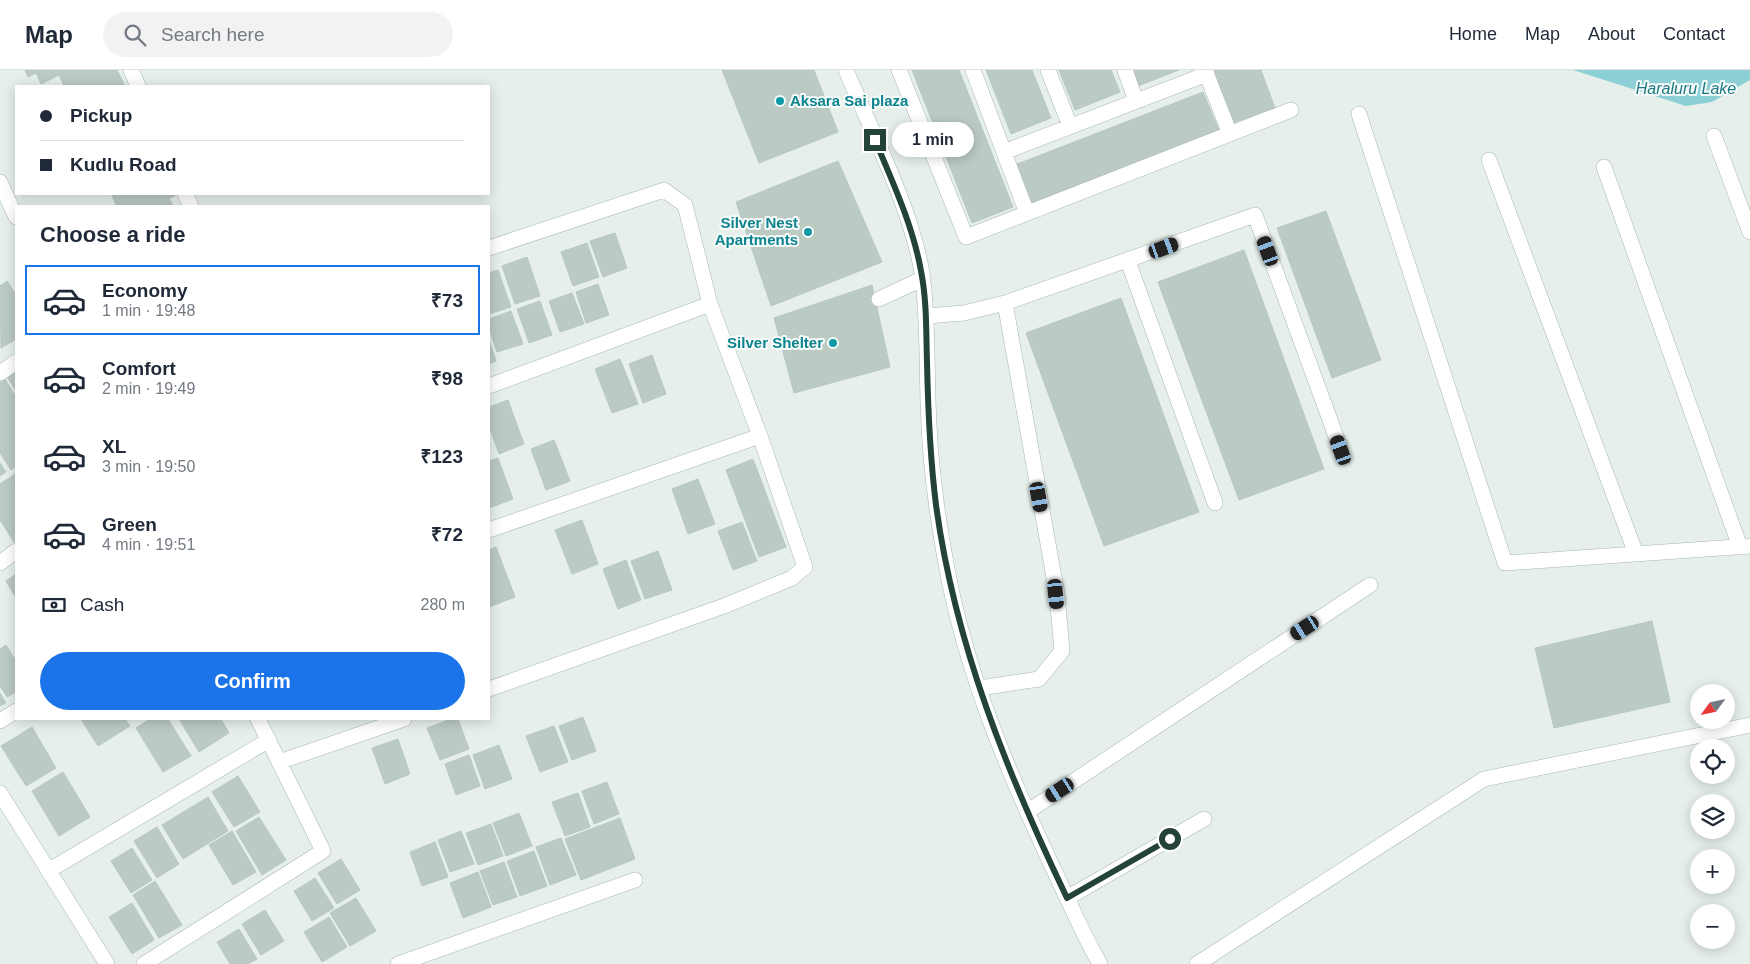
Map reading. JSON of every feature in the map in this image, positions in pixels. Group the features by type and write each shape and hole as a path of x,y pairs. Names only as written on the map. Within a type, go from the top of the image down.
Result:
{"street":[{"path":"131,70 138,85"},
{"path":"846,70 897,193 913,238 922,279 926,316 929,426 936,505 947,570 966,648 994,732 1027,812 1100,964"},
{"path":"899,70 966,237 1291,110"},
{"path":"973,70 1027,213"},
{"path":"1048,70 1070,126"},
{"path":"1125,70 1136,101"},
{"path":"1004,152 1206,72 1230,134"},
{"path":"1359,114 1505,563 1745,546 1604,167"},
{"path":"1714,136 1750,232"},
{"path":"1488,160 1636,554"},
{"path":"0,182 15,215"},
{"path":"490,248 664,190 686,205 710,304 760,436 806,567 792,578 724,606 490,689"},
{"path":"926,316 964,313 1005,303 1255,215 1341,450"},
{"path":"1128,261 1215,502"},
{"path":"878,299 922,279"},
{"path":"980,688 1039,679 1062,651 1056,594 1005,303"},
{"path":"490,386 710,304"},
{"path":"0,373 15,363"},
{"path":"490,530 760,436"},
{"path":"0,563 15,552"},
{"path":"1027,812 1370,585"},
{"path":"0,721 15,712"},
{"path":"144,964 323,851 259,720"},
{"path":"279,762 401,720"},
{"path":"1197,964 1484,780 1750,725"},
{"path":"48,871 269,740"},
{"path":"0,792 107,964"},
{"path":"1067,898 1204,819"},
{"path":"398,964 635,880"}],"water":[{"name":"Haraluru Lake","path":"1573,70 1750,70 1750,80 1712,102 1686,106"}],"building":[{"path":"25,70 117,70 124,85 64,85 59,75 41,84 36,73 28,77"},
{"name":"Aksara Sai plaza","path":"722,70 814,70 838,132 759,163"},
{"path":"912,70 959,70 1013,207 972,223"},
{"path":"986,70 1032,70 1051,118 1011,134"},
{"path":"1059,70 1111,70 1120,92 1075,110"},
{"path":"1132,70 1179,70 1138,86"},
{"path":"1209,70 1261,70 1275,108 1230,124"},
{"path":"1203,92 1220,133 1031,207 1015,165"},
{"name":"Silver Nest Apartments","path":"838,161 882,262 771,306 736,202"},
{"path":"112,196 175,196 169,198 172,205 116,205"},
{"path":"1326,211 1381,360 1332,378 1277,228"},
{"path":"615,233 627,268 603,277 590,241"},
{"path":"587,243 599,277 573,286 561,252"},
{"path":"1244,250 1324,469 1239,500 1158,282"},
{"path":"527,257 540,296 515,304 502,266"},
{"path":"498,270 511,307 490,314 490,273"},
{"path":"7,281 15,293 15,340 1,348 0,286"},
{"path":"598,284 609,315 586,323 576,292"},
{"name":"Silver Shelter","path":"872,285 890,367 794,393 774,318"},
{"path":"572,293 584,324 560,332 549,301"},
{"path":"1121,298 1199,512 1104,546 1026,333"},
{"path":"540,301 552,335 529,343 517,309"},
{"path":"511,311 523,344 497,352 490,331 490,319"},
{"path":"490,343 496,361 490,364"},
{"path":"652,355 666,394 643,403 629,364"},
{"path":"620,359 638,404 612,413 595,369"},
{"path":"15,369 15,389 6,375"},
{"path":"5,379 15,395 15,467 11,470 0,453 0,382"},
{"path":"508,400 524,444 499,454 490,429 490,407"},
{"path":"554,440 570,481 546,490 531,449"},
{"path":"498,458 513,499 490,508 490,461"},
{"path":"753,459 786,547 759,557 726,470"},
{"path":"0,463 6,472 0,476"},
{"path":"15,474 14,542 0,520 0,484"},
{"path":"698,479 715,524 688,534 672,489"},
{"path":"582,520 598,564 572,574 555,530"},
{"path":"742,522 757,561 733,570 718,531"},
{"path":"496,547 515,597 490,607 490,550"},
{"path":"658,551 672,590 645,599 631,561"},
{"path":"626,560 641,600 618,609 603,569"},
{"path":"15,575 15,596 6,581"},
{"path":"1652,621 1670,702 1554,728 1535,648"},
{"path":"6,645 15,659 15,693 7,697 0,686 0,649"},
{"path":"0,693 6,703 0,706"},
{"path":"583,717 596,751 572,760 559,726"},
{"path":"82,720 126,720 130,726 98,746"},
{"path":"148,720 169,720 191,756 163,772 136,728"},
{"path":"180,720 222,720 229,733 199,752"},
{"path":"448,720 458,720 469,749 440,760 427,728"},
{"path":"554,726 568,762 540,772 526,736"},
{"path":"32,727 56,768 26,786 1,746"},
{"path":"398,739 410,774 385,784 372,748"},
{"path":"499,745 512,779 485,789 473,755"},
{"path":"469,755 480,786 456,795 445,764"},
{"path":"63,772 90,817 59,836 32,791"},
{"path":"238,776 260,812 234,827 212,792"},
{"path":"607,782 619,814 594,824 582,791"},
{"path":"578,793 590,827 565,836 552,802"},
{"path":"208,797 228,831 183,859 162,825"},
{"path":"519,813 532,846 506,856 493,823"},
{"path":"259,817 286,860 262,875 236,831"},
{"path":"620,818 635,859 581,880 565,839"},
{"path":"491,824 503,856 478,865 466,833"},
{"path":"157,827 179,864 157,878 134,841"},
{"path":"232,831 256,872 233,885 209,845"},
{"path":"461,831 474,864 450,872 438,840"},
{"path":"561,838 576,875 550,885 536,847"},
{"path":"435,842 448,877 422,886 410,852"},
{"path":"132,848 152,880 131,893 111,861"},
{"path":"534,851 547,886 520,896 507,861"},
{"path":"341,859 360,890 337,904 318,873"},
{"path":"504,862 517,897 493,905 480,871"},
{"path":"478,872 491,907 463,918 450,883"},
{"path":"315,878 334,908 312,921 294,891"},
{"path":"155,881 182,925 159,938 133,895"},
{"path":"356,898 376,931 350,946 330,913"},
{"path":"132,903 154,940 132,954 109,917"},
{"path":"265,910 284,941 261,955 242,924"},
{"path":"329,917 347,947 322,962 304,932"},
{"path":"239,929 257,959 248,964 230,964 217,942"}],"place":[{"name":"Aksara Sai plaza","path":"780,101"},
{"name":"Silver Nest Apartments","path":"808,232"},
{"name":"Silver Shelter","path":"833,343"}],"route":[{"path":"875,140 897,193 913,238 922,272 925,303 929,426 936,505 947,570 966,648 994,732 1014,782 1067,898 1170,839"}]}
